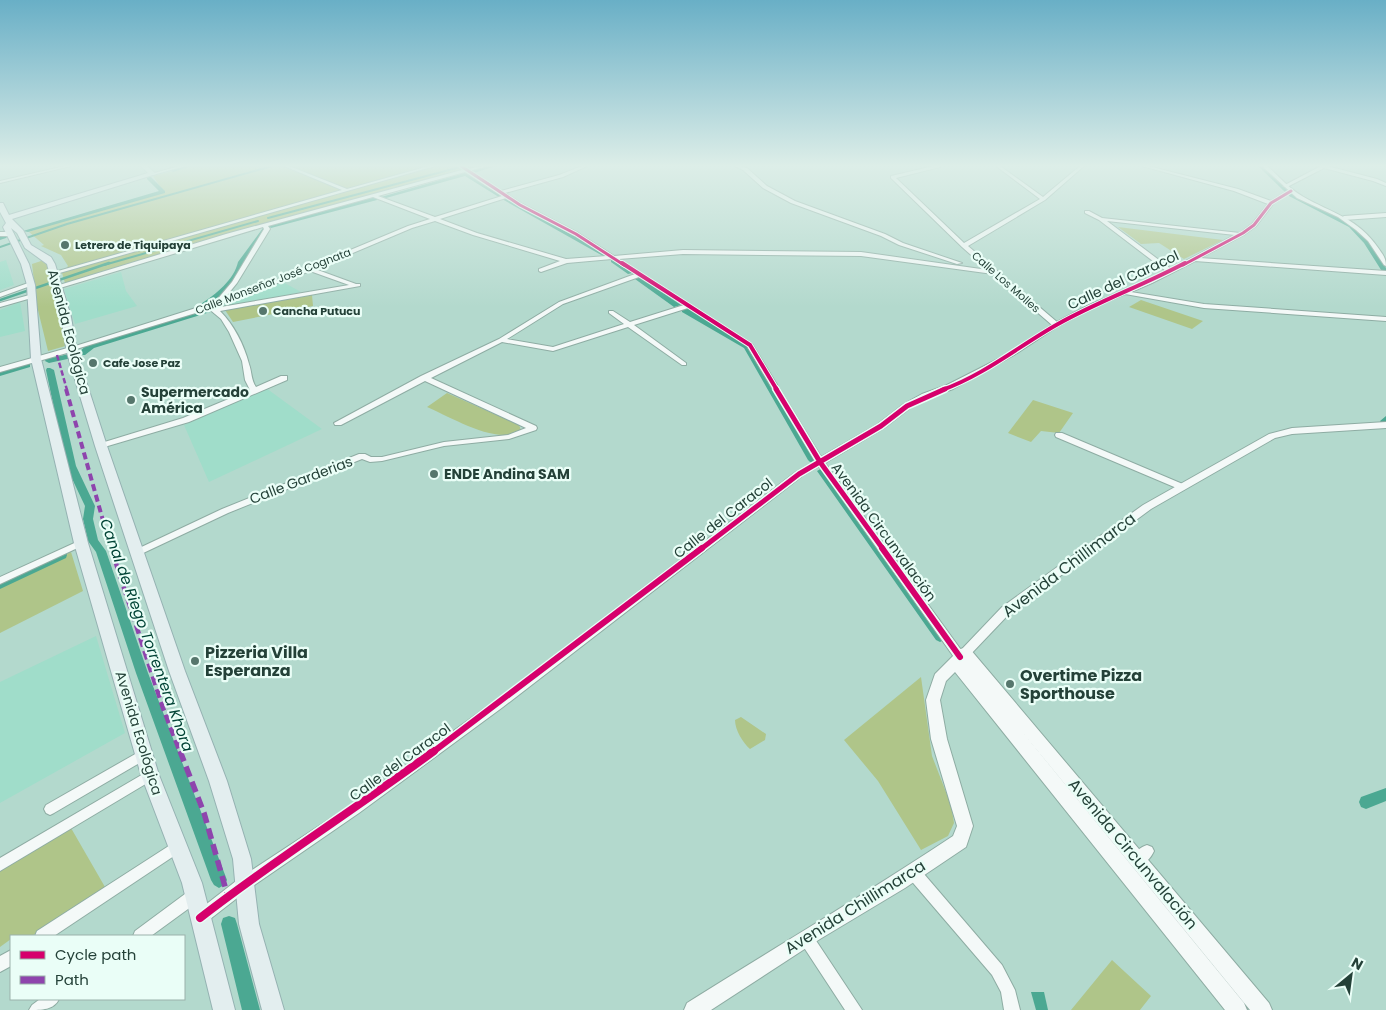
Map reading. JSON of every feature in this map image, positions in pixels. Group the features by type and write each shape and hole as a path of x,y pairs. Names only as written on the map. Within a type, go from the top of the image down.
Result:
{"main road":[{"path":"5,213 9,220 30,213"},
{"name":"Avenida Ecológica","path":"9,220 23,238 48,259 56,280 72,349 101,446 136,553 218,781 242,859 249,924 273,1010"},
{"name":"Avenida Ecológica","path":"9,220 7,227 25,264 32,290 36,359 81,543 150,775 178,846 194,896 224,1010"},
{"path":"0,234 13,240 23,238"},
{"path":"25,264 48,259"},
{"name":"Avenida Circunvalación","path":"960,658 1142,855 1262,1010"},
{"name":"Avenida Circunvalación","path":"960,658 1237,1010"},
{"name":"Avenida Chillimarca","path":"694,1010 960,841 965,826 939,739 933,700 940,678 960,658"}],"street":[{"path":"56,280 271,213"},
{"path":"56,280 307,213"},
{"path":"420,213 566,261"},
{"name":"Calle Monseñor José Cognata","path":"0,370 214,307 390,235 451,213"},
{"name":"Avenida Circunvalación","path":"538,213 613,257 750,345 820,462 960,658"},
{"path":"823,213 883,235 901,244 978,270"},
{"name":"Calle Los Molles","path":"930,213 993,272 1056,325"},
{"path":"964,246 1019,213"},
{"path":"1089,213 1101,219 1170,272"},
{"name":"Calle del Caracol","path":"200,918 245,883 355,809 491,710 792,480 881,426 925,396 950,387 1012,354 1056,325 1091,306 1126,293 1170,272 1240,234 1254,225 1263,213"},
{"path":"1333,213 1344,218 1370,240 1386,264"},
{"path":"1344,218 1386,215"},
{"path":"1101,219 1240,234"},
{"path":"214,307 234,282 267,229 264,225"},
{"path":"541,270 566,261 682,252 861,254 993,272"},
{"path":"1193,259 1386,273"},
{"path":"214,307 358,286 310,269"},
{"path":"338,423 500,340 561,303 639,275"},
{"path":"0,295 32,290"},
{"path":"0,305 32,290"},
{"path":"1126,293 1204,306 1386,319"},
{"path":"500,340 553,349 688,306"},
{"path":"214,307 221,314 246,362 248,383 254,390"},
{"path":"612,312 684,364"},
{"path":"101,446 186,420 284,378"},
{"name":"Calle Garderias","path":"136,553 225,511 362,456 370,460 382,459 444,444 520,434 533,428 424,378"},
{"name":"Avenida Chillimarca","path":"960,658 1006,610 1147,507 1272,436 1292,431 1386,425"},
{"path":"1059,435 1182,487"},
{"path":"0,581 81,543"},
{"path":"50,809 144,754"},
{"path":"0,865 150,775"},
{"path":"44,935 178,846"},
{"path":"913,872 997,970 1008,990 1012,1010"},
{"path":"141,935 194,896"},
{"path":"806,938 854,1010"},
{"path":"37,1010 51,1000"}],"shaded area":[{"path":"85,213 302,213 236,231 65,283 62,273 68,266 61,255 41,246 44,245 29,232"},
{"path":"1118,227 1223,240 1184,259 1159,243 1141,244"},
{"path":"6,260 14,285 0,290 0,262"},
{"path":"47,261 69,345 48,351 37,306 32,264"},
{"path":"121,272 126,291 137,306 75,324 64,289"},
{"path":"283,282 301,292 244,304 220,306"},
{"path":"312,295 313,306 233,322 225,310"},
{"path":"1141,300 1203,321 1192,329 1129,307"},
{"path":"20,302 25,331 0,337 0,310"},
{"path":"266,388 322,429 209,482 184,425"},
{"path":"447,393 519,425 521,430 512,434 487,433 427,407"},
{"path":"1033,400 1073,413 1059,433 1041,431 1031,442 1008,433"},
{"path":"71,552 83,591 0,633 0,586"},
{"path":"96,636 125,733 0,803 0,682"},
{"path":"921,677 932,756 951,805 954,823 948,836 921,850 878,781 844,740"},
{"path":"741,717 766,734 765,740 750,749 742,740 736,728 735,720"},
{"path":"71,828 105,887 33,935 10,935 10,940 0,947 0,871"},
{"path":"1112,960 1151,996 1140,1010 1071,1010"},
{"path":"1031,992 1044,992 1048,1010 1036,1010"}],"waterway":[{"name":"Canal de Riego Torrentera Khora","path":"26,231 89,213"},
{"path":"0,247 105,213"},
{"path":"268,218 286,213"},
{"name":"Canal de Riego Torrentera Khora","path":"271,226 321,213"},
{"name":"Canal de Riego Torrentera Khora","path":"531,213 605,255"},
{"name":"Canal de Riego Torrentera Khora","path":"1326,213 1351,226 1367,242 1385,272"},
{"path":"104,265 258,221"},
{"name":"Canal de Riego Torrentera Khora","path":"204,306 221,292 237,274 241,262 265,229"},
{"name":"Canal de Riego Torrentera Khora","path":"0,238 4,237"},
{"name":"Canal de Riego Torrentera Khora","path":"613,261 630,273"},
{"path":"0,300 109,263"},
{"name":"Canal de Riego Torrentera Khora","path":"637,278 677,305"},
{"name":"Canal de Riego Torrentera Khora","path":"685,310 747,347 813,460"},
{"name":"Canal de Riego Torrentera Khora","path":"82,353 91,346 206,312"},
{"name":"Canal de Riego Torrentera Khora","path":"49,361 69,356"},
{"path":"0,374 27,365"},
{"name":"Canal de Riego Torrentera Khora","path":"50,370 71,466 90,506 88,519 93,541 101,551 142,673 219,880"},
{"name":"Canal de Riego Torrentera Khora","path":"822,471 940,637"},
{"name":"Canal de Riego Torrentera Khora","path":"0,585 62,555"},
{"path":"1366,802 1386,794"},
{"name":"Canal de Riego Torrentera Khora","path":"229,924 251,1010"}],"marked path":[{"path":"57,355 108,539 163,708 204,813 228,897"}],"cycle path":[{"path":"536,213 576,234 750,345 820,462 960,657"},
{"path":"200,918 245,883 355,809 499,704 799,474 881,426 907,406 925,396 950,387 1012,354 1056,325 1091,306 1150,282 1243,233 1254,225 1263,213"}],"place":[{"name":"Letrero de Tiquipaya","path":"65,245"},
{"name":"Cancha Putucu","path":"263,311"},
{"name":"Cafe Jose Paz","path":"93,363"},
{"name":"Supermercado América","path":"131,400"},
{"name":"ENDE Andina SAM","path":"434,474"},
{"name":"Pizzeria Villa Esperanza","path":"195,661"},
{"name":"Overtime Pizza Sporthouse","path":"1010,684"}]}
